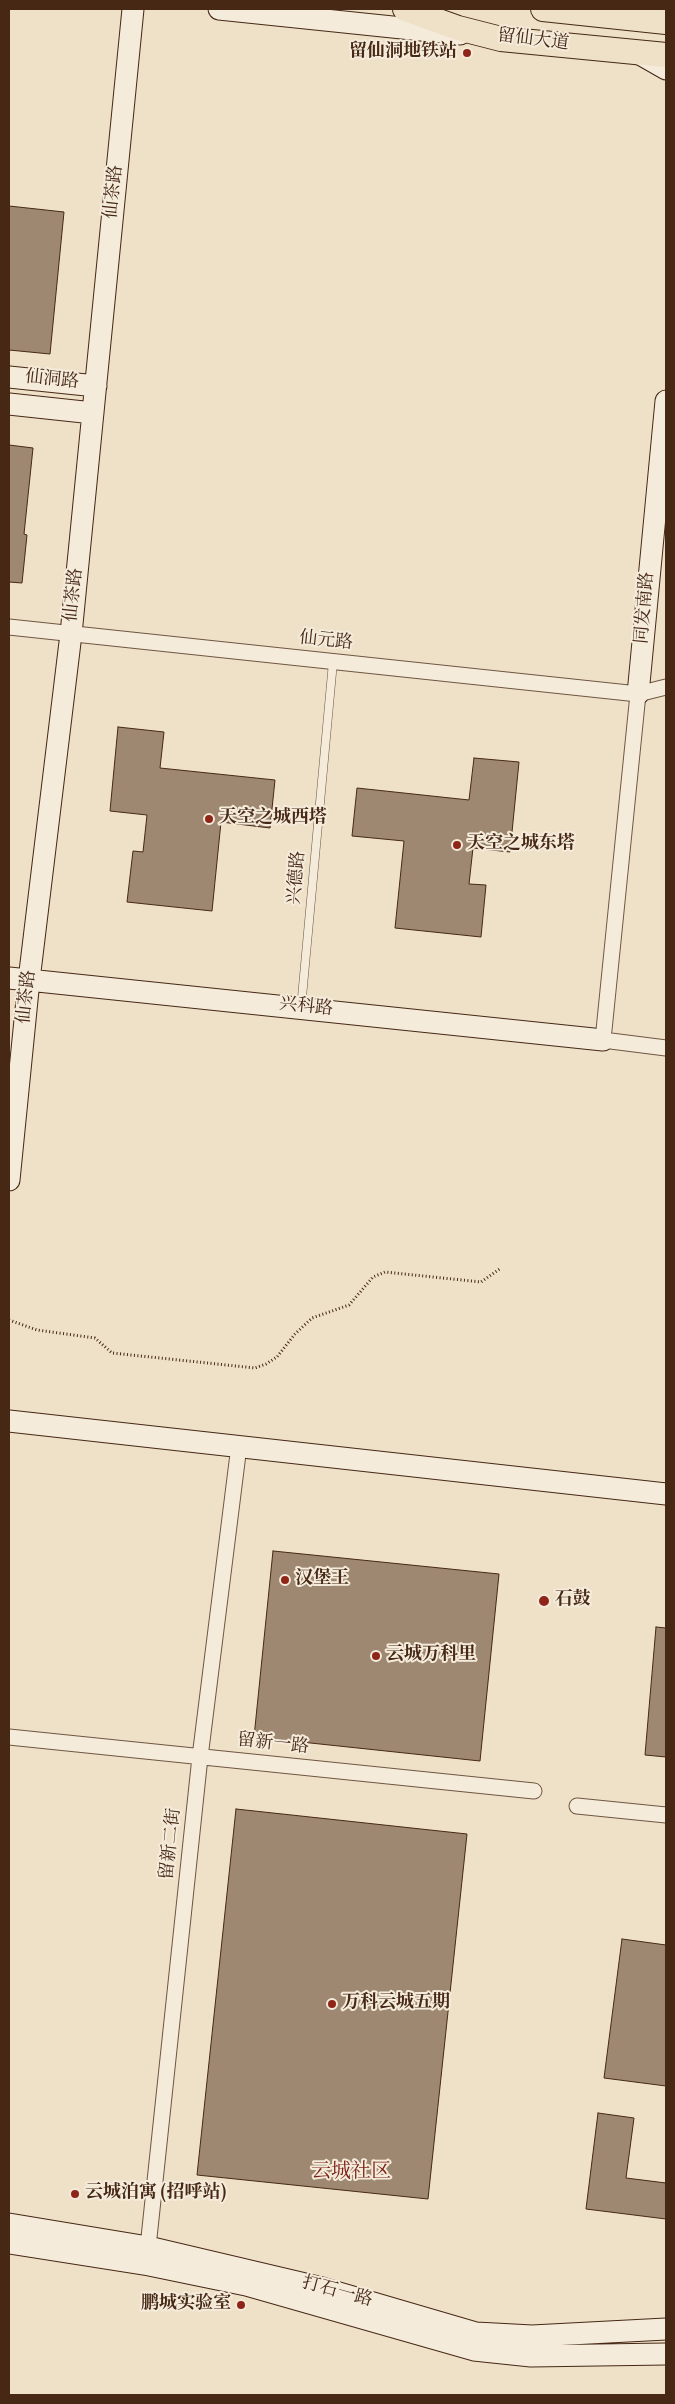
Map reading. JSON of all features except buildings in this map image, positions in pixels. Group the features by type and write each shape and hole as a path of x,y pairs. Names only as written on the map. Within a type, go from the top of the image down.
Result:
{"main road":[{"name":"仙茶路","path":"9,1180 19,979 71,634 133,9"},
{"path":"219,9 501,39"},
{"name":"留仙大道","path":"404,9 458,28 501,39 666,55"},
{"name":"留仙大道","path":"542,9 666,22"},
{"path":"635,52 666,69"},
{"name":"仙洞路","path":"9,377 96,386"},
{"name":"同发南路","path":"638,694 666,402"},
{"name":"仙洞路","path":"9,404 93,413"},
{"name":"兴科路","path":"19,979 603,1040"},
{"path":"9,1421 666,1494"},
{"name":"打石一路","path":"9,2224 148,2247 322,2288 476,2333 532,2336 666,2329"},
{"name":"打石一路","path":"9,2243 149,2266 246,2285 474,2350 530,2356 666,2354"}],"street":[{"name":"仙元路","path":"9,627 638,694"},
{"path":"666,687 638,694 603,1040 666,1048"},
{"name":"留新二街","path":"148,2247 200,1757 239,1446"},
{"name":"留新一路","path":"9,1737 534,1791"},
{"path":"577,1806 666,1815"}],"lane":[{"name":"兴德路","path":"301,1008 333,662"}],"path":[{"path":"9,1320 37,1330 95,1338 112,1353 254,1368 266,1364 277,1357 312,1318 349,1305 373,1277 385,1272 481,1282 501,1268"}],"place":[{"name":"留仙洞地铁站","path":"467,53"},
{"name":"天空之城西塔","path":"209,819"},
{"name":"天空之城东塔","path":"457,845"},
{"name":"汉堡王","path":"285,1580"},
{"name":"石鼓","path":"544,1601"},
{"name":"云城万科里","path":"376,1656"},
{"name":"万科云城五期","path":"332,2004"},
{"name":"云城泊寓 (招呼站)","path":"75,2194"},
{"name":"鹏城实验室","path":"241,2305"}],"district":[{"name":"云城社区","path":"351,2173"}]}
